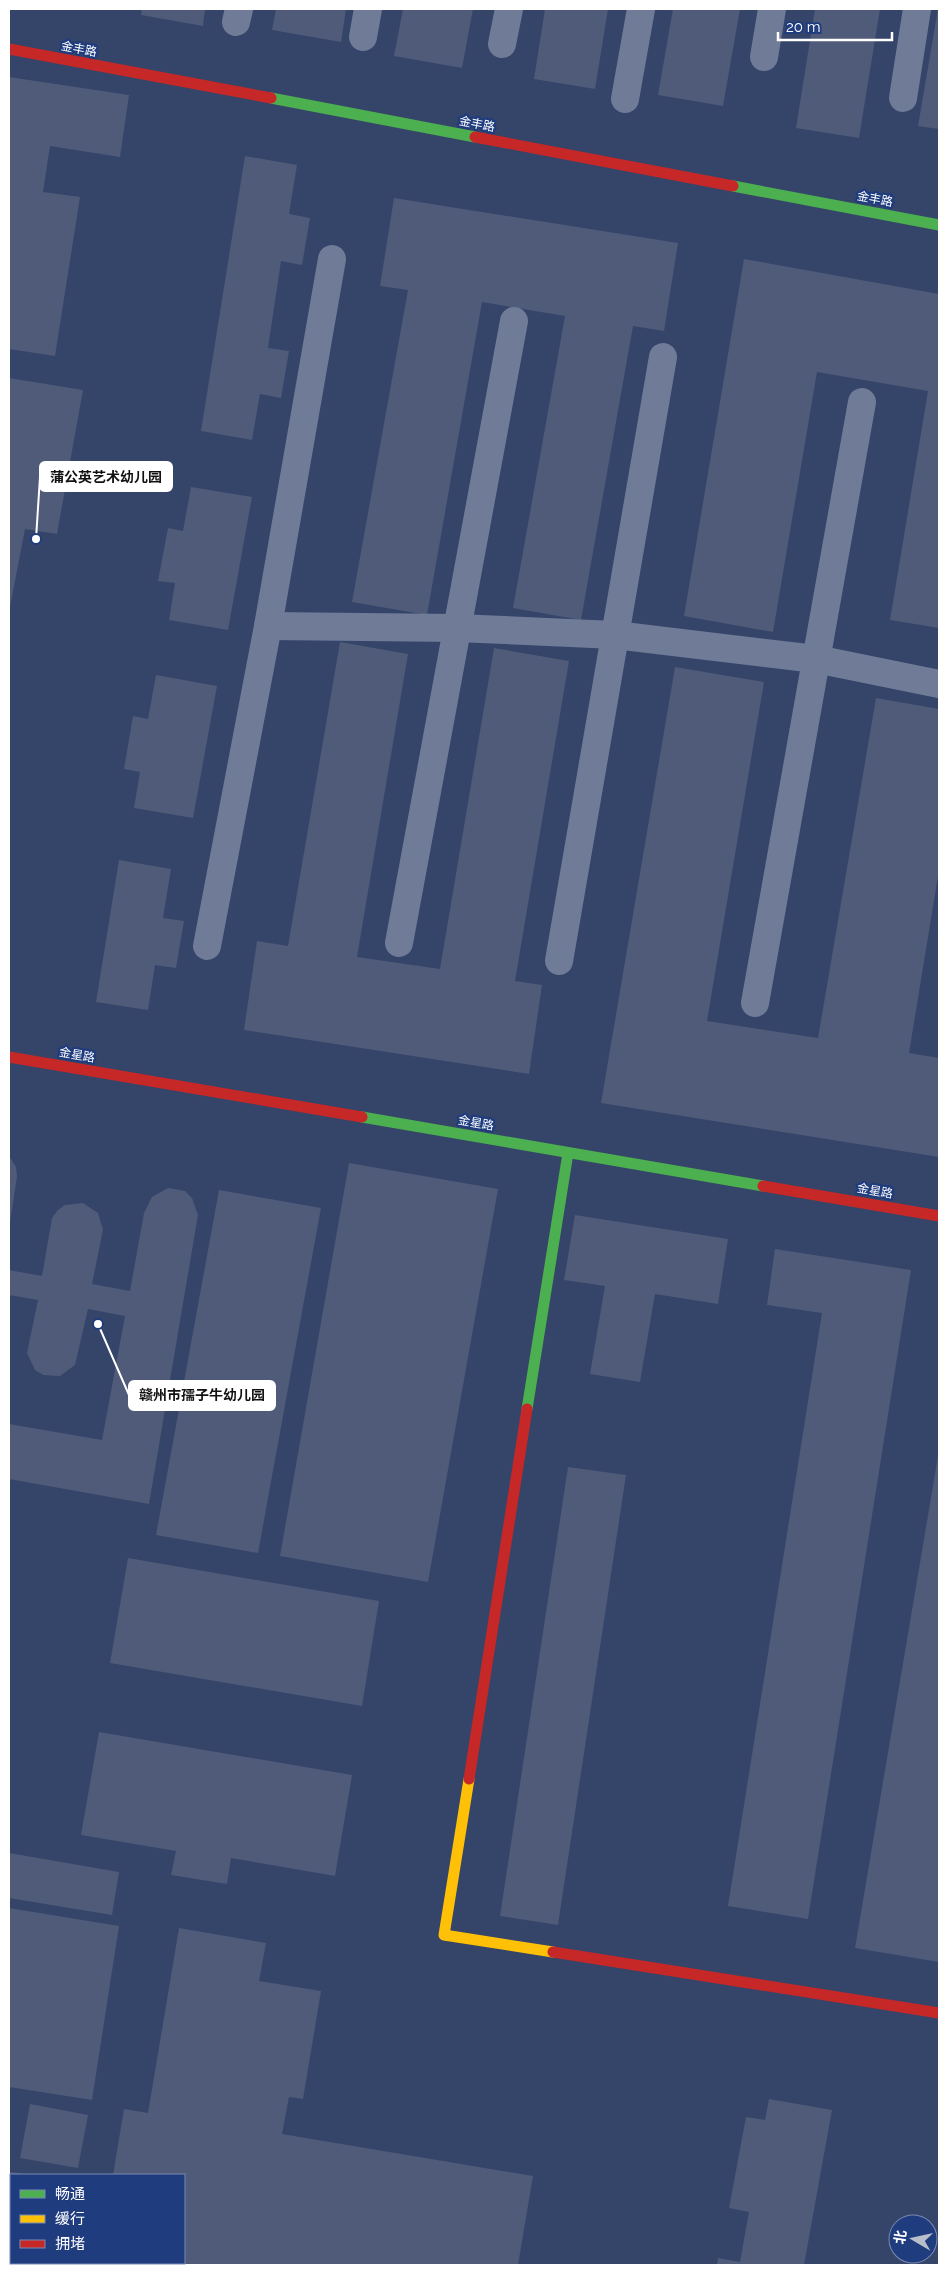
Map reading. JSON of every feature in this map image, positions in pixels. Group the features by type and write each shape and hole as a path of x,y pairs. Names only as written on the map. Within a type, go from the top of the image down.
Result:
{"street":[{"path":"363,37 368,9"},
{"path":"502,44 509,9"},
{"path":"625,99 641,9"},
{"path":"764,56 772,9"},
{"path":"903,98 917,9"},
{"name":"金丰路","path":"9,49 939,225"},
{"path":"206,946 268,626 332,259"},
{"path":"399,943 514,321"},
{"path":"559,961 663,358"},
{"path":"755,1003 862,402"},
{"path":"268,626 457,628 615,635 816,658 939,684"},
{"name":"金星路","path":"9,1057 939,1216"},
{"path":"568,1153 444,1935 939,2013"}],"building":[{"path":"142,9 205,9 203,26 141,15"},
{"path":"276,9 346,9 341,42 272,30"},
{"path":"403,9 473,9 462,68 394,56"},
{"path":"545,9 608,9 595,89 534,79"},
{"path":"673,9 740,9 723,106 658,95"},
{"path":"815,9 880,9 859,138 796,128"},
{"path":"939,9 939,129 918,126"},
{"path":"9,77 129,95 120,157 50,146 43,192 80,197 55,356 9,349"},
{"path":"245,156 297,165 289,214 310,218 302,265 281,261 268,348 289,351 281,398 260,394 252,440 201,431"},
{"path":"394,198 678,243 664,331 633,326 581,620 513,608 565,316 482,302 427,615 352,602 408,290 380,286"},
{"path":"744,259 939,294 939,628 890,620 928,391 817,372 773,632 684,616"},
{"path":"9,378 83,390 57,534 25,529 10,607"},
{"path":"191,487 252,497 228,630 169,620 175,583 158,581 168,528 183,531"},
{"path":"340,642 408,654 357,957 440,969 494,648 569,661 515,981 542,985 529,1074 244,1030 257,941 288,946"},
{"path":"675,667 764,682 707,1021 818,1038 876,698 939,709 939,870 909,1053 939,1058 939,1157 601,1103"},
{"path":"156,675 217,686 193,818 134,808 140,772 124,769 133,716 148,719"},
{"path":"119,860 171,869 163,918 184,921 176,968 155,965 148,1010 96,1002"},
{"path":"9,1156 16,1167 17,1176 10,1223"},
{"path":"349,1163 498,1189 428,1582 280,1556"},
{"path":"168,1188 185,1191 192,1198 198,1215 149,1504 9,1479 9,1424 102,1440 125,1316 88,1309 75,1365 60,1376 43,1375 35,1370 27,1353 38,1300 9,1295 9,1270 42,1276 52,1218 65,1205 83,1203 98,1213 103,1230 92,1284 130,1291 144,1213 152,1197"},
{"path":"219,1190 321,1208 258,1553 156,1535"},
{"path":"575,1215 728,1239 718,1304 655,1294 640,1382 590,1374 605,1286 564,1280"},
{"path":"775,1249 911,1270 808,1919 728,1906 822,1313 767,1305"},
{"path":"939,1456 939,1962 855,1948"},
{"path":"568,1467 626,1475 558,1925 500,1916"},
{"path":"128,1558 379,1601 362,1706 110,1663"},
{"path":"99,1732 352,1775 335,1876 231,1858 227,1884 171,1875 176,1851 81,1835"},
{"path":"9,1853 119,1872 112,1915 9,1898"},
{"path":"9,1908 119,1926 92,2100 9,2087"},
{"path":"179,1928 266,1943 259,1981 321,1991 303,2099 289,2097 282,2134 533,2176 518,2265 97,2265 185,2264 185,2174 113,2174 124,2109 148,2113"},
{"path":"769,2099 832,2110 804,2265 717,2265 718,2258 740,2262 749,2212 729,2208 746,2117 765,2120"},
{"path":"30,2104 88,2115 78,2168 20,2158"},
{"path":"9,2172 24,2174 10,2174 10,2264 72,2264 9,2265"}],"traffic: fast":[{"path":"271,98 475,137"},
{"path":"733,186 939,225"},
{"path":"362,1117 763,1186"},
{"path":"527,1409 568,1153"}],"traffic: slow":[{"path":"469,1779 444,1935 553,1952"}],"traffic: jam":[{"path":"9,49 271,98"},
{"path":"475,137 733,186"},
{"path":"9,1057 362,1117"},
{"path":"763,1186 939,1216"},
{"path":"469,1779 527,1409"},
{"path":"553,1952 939,2013"}],"place":[{"name":"蒲公英艺术幼儿园","path":"36,539"},
{"name":"赣州市孺子牛幼儿园","path":"98,1324"}]}
